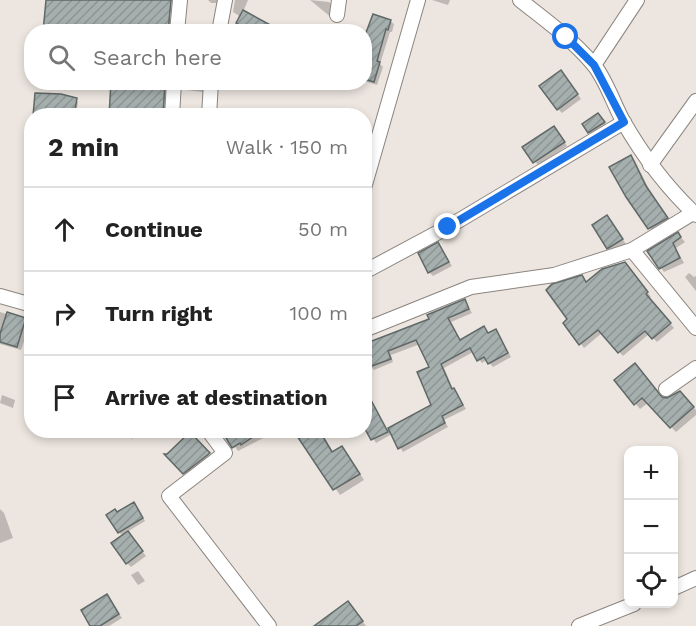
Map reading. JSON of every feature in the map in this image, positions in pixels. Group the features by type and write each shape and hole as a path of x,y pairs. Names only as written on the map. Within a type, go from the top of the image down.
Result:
{"street":[{"path":"178,24 180,0"},
{"path":"220,24 225,0"},
{"path":"337,15 339,0"},
{"path":"372,160 418,0"},
{"path":"520,0 566,37 594,65 650,165 691,211"},
{"path":"594,65 637,0"},
{"path":"172,108 174,90"},
{"path":"209,108 211,90"},
{"path":"650,165 696,101"},
{"path":"372,268 448,227 624,122"},
{"path":"372,327 471,287 554,275 632,250 691,211 696,196"},
{"path":"632,250 696,328"},
{"path":"0,296 24,303"},
{"path":"666,389 696,368"},
{"path":"214,438 225,453 169,496 269,626"},
{"path":"678,586 696,578"},
{"path":"579,626 624,607"}],"building":[{"path":"46,0 171,0 169,24 44,24"},
{"path":"243,10 268,24 238,24 236,23"},
{"path":"373,14 391,20 388,30 386,29 377,61 380,62 374,82 372,81 372,24 369,24"},
{"path":"561,70 578,94 557,110 539,86"},
{"path":"111,90 165,90 163,108 109,108"},
{"path":"35,93 61,94 77,98 75,108 34,108"},
{"path":"598,113 605,122 588,133 582,124"},
{"path":"554,126 565,142 533,163 522,147"},
{"path":"631,155 646,186 668,218 648,229 609,167"},
{"path":"607,215 623,239 607,249 592,225"},
{"path":"678,232 681,237 673,243 680,258 659,269 647,251"},
{"path":"438,242 449,262 428,273 418,253"},
{"path":"625,262 648,292 646,294 671,323 652,339 645,331 618,353 598,330 579,345 563,323 567,319 546,290 552,284 582,275 586,282 602,269"},
{"path":"465,299 469,309 448,318 460,340 484,326 488,333 496,329 508,353 488,364 484,357 477,361 470,348 441,364 452,389 454,388 463,405 442,416 445,423 398,449 388,428 431,405 417,372 429,367 416,340 388,351 391,359 372,366 372,341 429,319 427,315"},
{"path":"7,312 24,317 17,347 0,342 0,334"},
{"path":"635,363 662,397 667,398 680,391 694,407 670,428 642,398 634,405 614,380"},
{"path":"372,402 388,432 371,440 370,438 372,438"},
{"path":"184,438 196,438 210,453 183,474 164,454 167,454"},
{"path":"226,438 251,438 241,445 240,443 232,448"},
{"path":"298,438 324,438 332,452 342,446 360,474 333,490"},
{"path":"134,502 143,518 118,533 106,515 115,509 117,512"},
{"path":"128,531 143,551 126,564 111,543"},
{"path":"107,594 119,614 100,626 90,626 81,610"},
{"path":"348,601 363,621 356,626 314,626"}],"route":[{"path":"448,227 624,122 594,65 566,37"}]}
